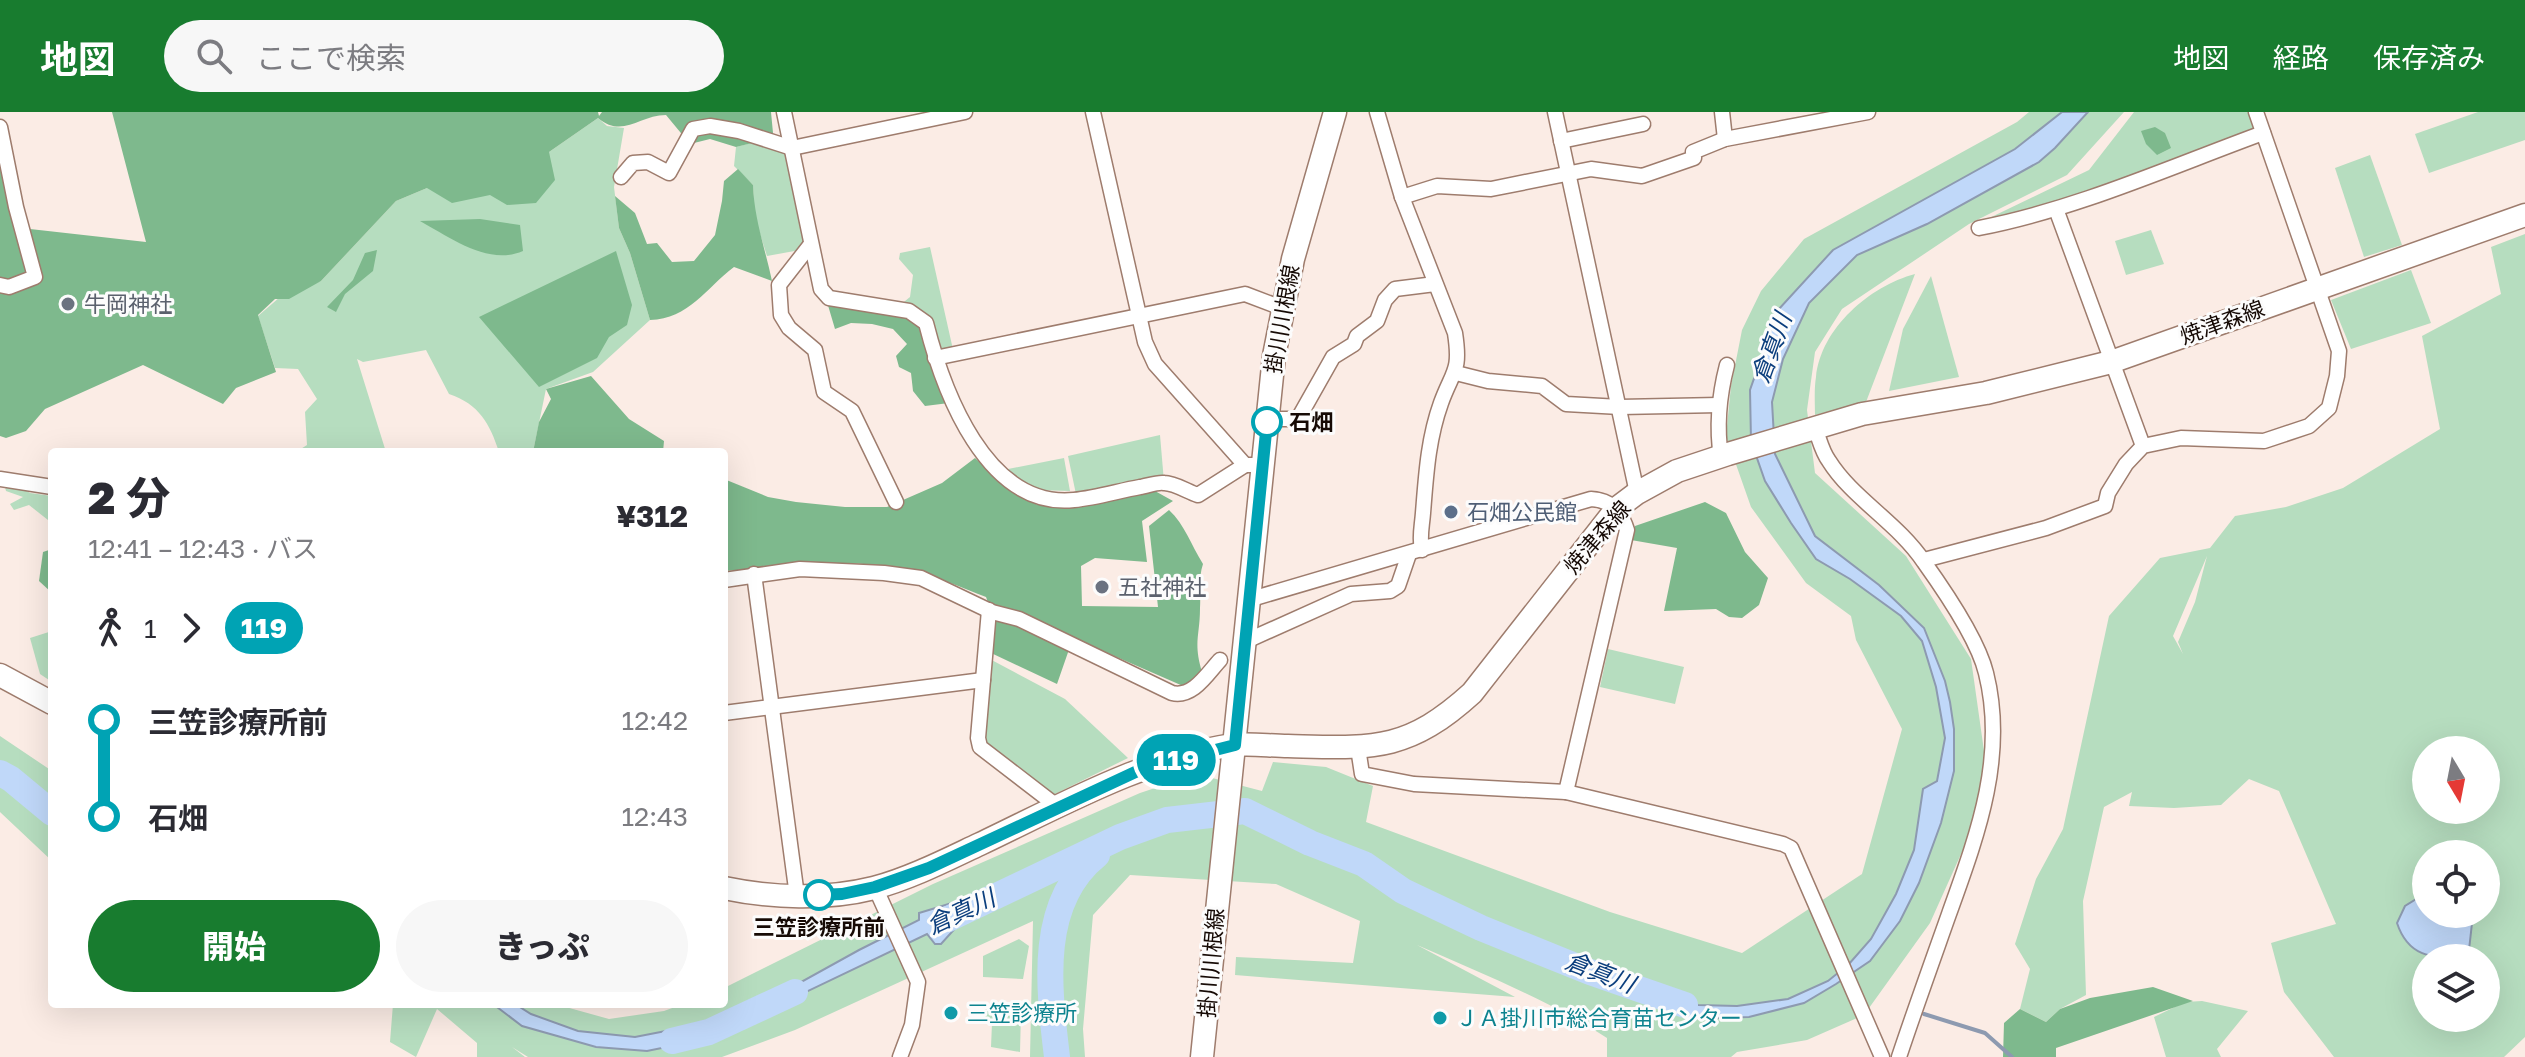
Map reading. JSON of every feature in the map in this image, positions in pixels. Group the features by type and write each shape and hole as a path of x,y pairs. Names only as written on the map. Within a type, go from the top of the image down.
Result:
{"main road":[{"name":"掛川川根線","path":"1202,1057 1248,600 1253,464 1267,419 1282,308 1293,259 1335,112"},
{"name":"焼津森線","path":"728,889 753,894 797,896 842,894 875,887 929,868 1144,768 1235,745 1358,748 1418,734 1463,701 1617,508 1677,471 1862,414 1986,393 2111,362 2525,215"},
{"path":"0,675 48,701"}],"street":[{"path":"784,112 821,289 829,298 909,311 926,323 935,358 981,455 1004,477 1033,495 1071,500 1164,482 1198,495 1253,464 1155,364 1145,342 1093,112"},
{"path":"621,177 633,163 648,162 669,173 693,129 701,127 739,131 792,148 965,112"},
{"path":"1244,642 1351,594 1390,591 1398,586 1416,552 1425,466 1441,403 1456,373 1458,353 1455,333 1402,197 1377,112"},
{"path":"1555,112 1637,493"},
{"path":"1722,112 1725,139"},
{"path":"1402,197 1437,186 1491,189 1591,169 1642,176 1694,158 1693,152 1725,139 1812,117 1868,112"},
{"path":"1924,560 2046,528 2105,506 2108,493 2126,464 2143,446 2181,438 2264,441 2309,426 2329,408 2339,351 2256,112"},
{"path":"1561,141 1643,124"},
{"path":"0,127 16,207 35,277 9,287 0,285"},
{"path":"1979,228 2056,209 2263,133"},
{"path":"2056,209 2143,446"},
{"path":"811,244 779,285 781,315 789,328 815,350 824,392 852,411 896,502"},
{"path":"1267,419 1298,419 1333,357 1354,344 1357,336 1377,321 1385,300 1395,289 1435,284"},
{"path":"935,358 1245,294 1282,308"},
{"path":"1724,455 1718,434 1719,405 1727,365"},
{"path":"1456,373 1488,381 1542,386 1566,404 1620,407 1719,405"},
{"path":"1806,430 1846,482 1894,525 1924,560 1967,631 1986,672 1991,704 1993,758 1981,824 1899,1057"},
{"path":"0,479 48,486"},
{"path":"1248,600 1591,499 1603,500 1617,508 1627,530 1566,792"},
{"path":"728,579 800,569 921,578 989,610 1019,619 1181,695 1190,692 1220,660"},
{"path":"754,574 797,896"},
{"path":"1315,581 1323,608"},
{"path":"989,610 978,738 980,747 1058,807"},
{"path":"728,712 983,680"},
{"path":"1358,748 1362,774 1414,784 1566,792 1791,848 1882,1057"},
{"path":"875,887 918,982 915,1010 900,1057"}],"green space":[{"path":"112,112 598,112 599,116 602,112 771,112 773,133 768,139 736,147 710,139 690,144 666,115 623,126 607,124 598,118 549,152 555,180 536,203 507,205 490,195 452,203 427,188 396,201 321,281 289,299 275,299 258,315 276,372 236,388 223,404 143,365 45,409 26,431 6,438 0,436 0,125 30,229 146,242"},
{"path":"2029,112 2124,112 2067,175 1969,224 1842,309 1815,352 1807,410 1815,473 1906,556 1971,659 1984,751 1983,788 1970,834 1930,923 1864,1015 1807,1040 1737,1052 1731,1057 1607,1057 1607,1038 1585,1024 1417,945 1515,997 1235,975 1236,957 1353,963 1360,921 1276,884 1130,875 1093,915 1083,1029 1085,1057 1030,1057 1033,921 795,1030 722,1057 528,1057 512,1047 525,1057 477,1057 477,1043 437,1009 416,1057 390,1042 393,1008 569,1008 609,1019 672,1008 728,1008 728,986 933,884 1140,793 1197,774 1262,791 1273,762 1326,767 1373,786 1366,822 1610,912 1742,953 1862,874 1902,729 1856,640 1851,616 1806,583 1751,507 1726,436 1731,386 1742,330 1761,291 1804,239 2017,122"},
{"path":"2134,112 2251,112 2257,130 2038,209 1981,222 2089,170"},
{"path":"2478,112 2525,112 2525,140 2429,173 2415,134"},
{"path":"598,118 607,126 624,128 614,187 619,228 630,253 650,320 593,372 546,389 534,448 498,448 492,433 476,409 449,394 426,350 363,362 357,359 385,448 302,448 307,445 305,412 317,399 298,369 275,368 258,316 280,297 321,281 396,201 427,188 549,152"},
{"path":"2155,127 2165,133 2171,148 2157,155 2146,144 2141,131"},
{"path":"762,140 788,148 807,241 800,250 767,256 754,215 753,185 734,166 736,147"},
{"path":"2370,155 2402,245 2364,257 2335,168"},
{"path":"738,169 753,185 772,281 734,267 686,308 664,318 650,320 630,253 619,228 615,196 635,213 647,244 657,243 672,262 694,261 715,235 724,181"},
{"path":"480,219 520,225 523,251 510,255 483,253 420,221"},
{"path":"2151,230 2164,264 2126,275 2115,241"},
{"path":"2525,234 2525,1037 2504,1057 2334,1057 2284,992 2271,943 2336,924 2279,791 2249,779 2221,805 2174,808 2129,806 2132,792 2104,807 2083,901 2086,995 2060,1009 2046,1022 2020,1009 2030,969 2015,944 2036,879 2063,829 2109,616 2160,558 2210,548 2235,516 2286,507 2343,488 2440,429 2422,336 2501,294 2491,247","holes":["2207,556 2195,602 2178,642 2183,654 2173,636"]},
{"path":"930,247 954,354 939,357 899,306 910,297 913,275 899,259 900,253"},
{"path":"377,250 373,271 345,294 336,312 327,307 353,280 365,253"},
{"path":"616,251 632,305 627,325 609,337 597,358 539,387 479,317"},
{"path":"2411,270 2431,323 2351,349 2331,300"},
{"path":"1915,274 1866,402 1815,415 1815,382 1820,359 1838,326 1850,312 1881,288"},
{"path":"1931,276 1959,377 1889,391 1903,329"},
{"path":"827,302 910,318 922,329 949,403 925,406 913,391 911,373 899,367 896,356 907,344 893,329 851,323 835,329"},
{"path":"591,376 629,419 664,441 663,448 534,448 539,422 551,399 546,389"},
{"path":"1160,435 1164,482 1077,499 1068,456"},
{"path":"975,458 1018,496 1038,505 1155,491 1173,501 1142,521 1147,562 1095,558 1081,566 1082,606 1158,607 1149,526 1169,510 1184,529 1203,564 1197,646 1202,672 1183,686 1073,638 1057,684 989,652 989,605 986,597 929,575 864,564 794,565 728,571 728,481 768,497 845,507 887,507 942,483"},
{"path":"1064,458 1070,491 1036,490 998,471"},
{"path":"19,486 30,493 48,495 48,520 29,505 14,510 10,504 23,497 6,491 5,487"},
{"path":"1705,502 1726,513 1745,552 1768,578 1759,605 1742,618 1729,617 1716,609 1664,611 1677,548 1631,540 1635,526"},
{"path":"48,550 48,589 39,581 43,552"},
{"path":"48,632 48,679 40,674 30,638"},
{"path":"1608,649 1684,667 1675,704 1600,687"},
{"path":"986,657 1065,699 1128,758 1053,795 988,749 982,739"},
{"path":"0,736 48,768 48,857 0,812 0,764 23,777 0,762"},
{"path":"1019,939 1029,946 1023,979 983,977 983,956"},
{"path":"2153,987 2193,1001 2056,1048 2056,1057 2003,1057 2004,1023 2020,1009 2046,1022 2060,1009 2090,998"},
{"path":"2202,1001 2248,1011 2217,1049 2221,1057 2166,1057 2154,1017 2185,1002"},
{"path":"982,1008 1021,1011 1020,1052 991,1047 992,1023 981,1022"}],"water":[{"path":"2062,112 2088,112 2039,162 1927,224 1857,255 1809,303 1783,359 1772,402 1775,454 1815,536 1879,585 1924,628 1945,681 1954,729 1954,771 1941,823 1919,883 1900,921 1870,961 1836,984 1804,1003 1749,1017 1711,1018 1671,1013 1614,989 1593,973 1698,1005 1737,1006 1788,999 1828,981 1849,964 1871,939 1896,894 1914,850 1923,789 1937,781 1945,738 1936,687 1922,641 1901,616 1816,559 1791,523 1765,481 1751,441 1750,390 1778,310 1833,250 2015,149"},
{"path":"988,892 941,944 935,944 927,934 762,1013 763,1003 919,920 919,913"},
{"path":"2412,902 2412,928 2471,928 2470,944 2412,944 2412,947 2397,923 2405,906"},
{"path":"498,1008 521,1008 578,1031 635,1037 707,1023 702,1030 706,1039 647,1051 596,1047 522,1026"}],"waterway":[{"name":"倉真川","path":"0,773 48,810"},
{"name":"倉真川","path":"946,920 1120,837 1167,820 1245,811 1310,843 1364,864 1403,891 1481,928 1590,972 1685,1005"},
{"path":"1057,1057 1050,976 1056,922 1064,897 1078,875 1097,855"},
{"name":"倉真川","path":"672,1041 709,1032 795,992"},
{"path":"1924,1014 1985,1033 2012,1057"}],"bus line":[{"name":"119","path":"819,895 875,887 929,868 1144,768 1235,745 1267,422"}],"place":[{"name":"牛岡神社","path":"68,304"},
{"name":"石畑","path":"1267,422"},
{"name":"石畑公民館","path":"1451,512"},
{"name":"五社神社","path":"1102,587"},
{"name":"三笠診療所前","path":"819,895"},
{"name":"三笠診療所","path":"951,1013"},
{"name":"ＪＡ掛川市総合育苗センター","path":"1440,1018"}]}
